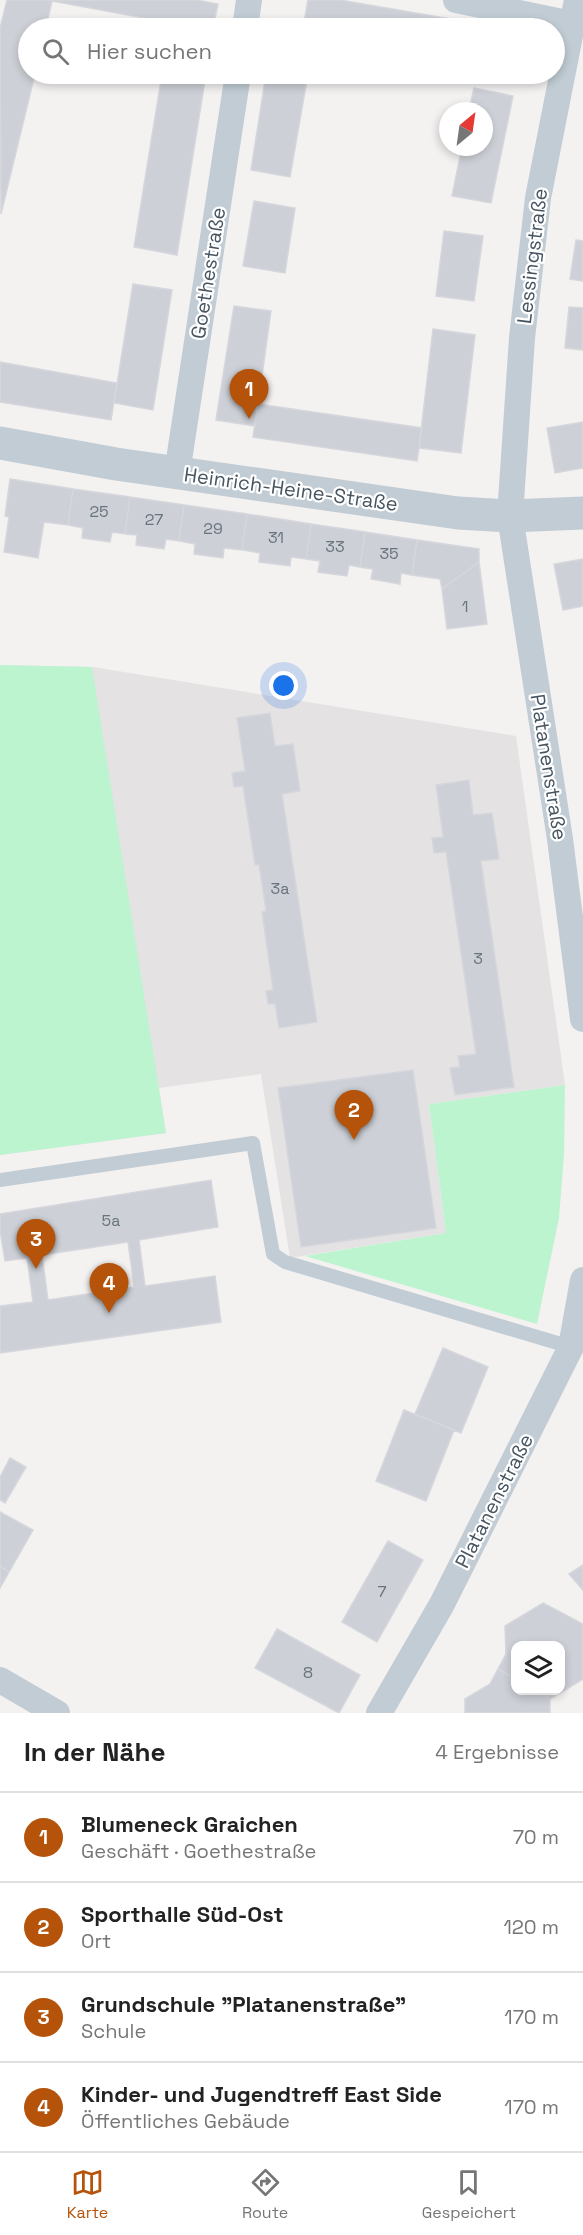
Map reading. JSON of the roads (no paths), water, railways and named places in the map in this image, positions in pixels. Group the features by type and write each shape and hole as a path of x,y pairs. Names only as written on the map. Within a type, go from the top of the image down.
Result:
{"street":[{"path":"246,18 249,0"},
{"path":"456,0 532,18"},
{"name":"Lessingstraße","path":"565,74 575,28"},
{"name":"Goethestraße","path":"177,473 236,84"},
{"name":"Lessingstraße","path":"510,516 522,338 538,198 563,84"},
{"name":"Heinrich-Heine-Straße","path":"0,443 177,473 458,513 510,516 583,513"},
{"name":"Platanenstraße","path":"510,516 572,839 583,1019"},
{"name":"Platanenstraße","path":"379,1713 442,1604 577,1347 583,1280"},
{"path":"0,1680 57,1713"}],"lane":[{"path":"0,1180 253,1143 273,1254 285,1262 577,1347"}],"place":[{"name":"Blumeneck Graichen","path":"249,419"},
{"name":"Sporthalle Süd-Ost","path":"354,1140"},
{"name":"Grundschule \"Platanenstraße\"","path":"36,1269"},
{"name":"Kinder- und Jugendtreff East Side","path":"109,1313"}]}
